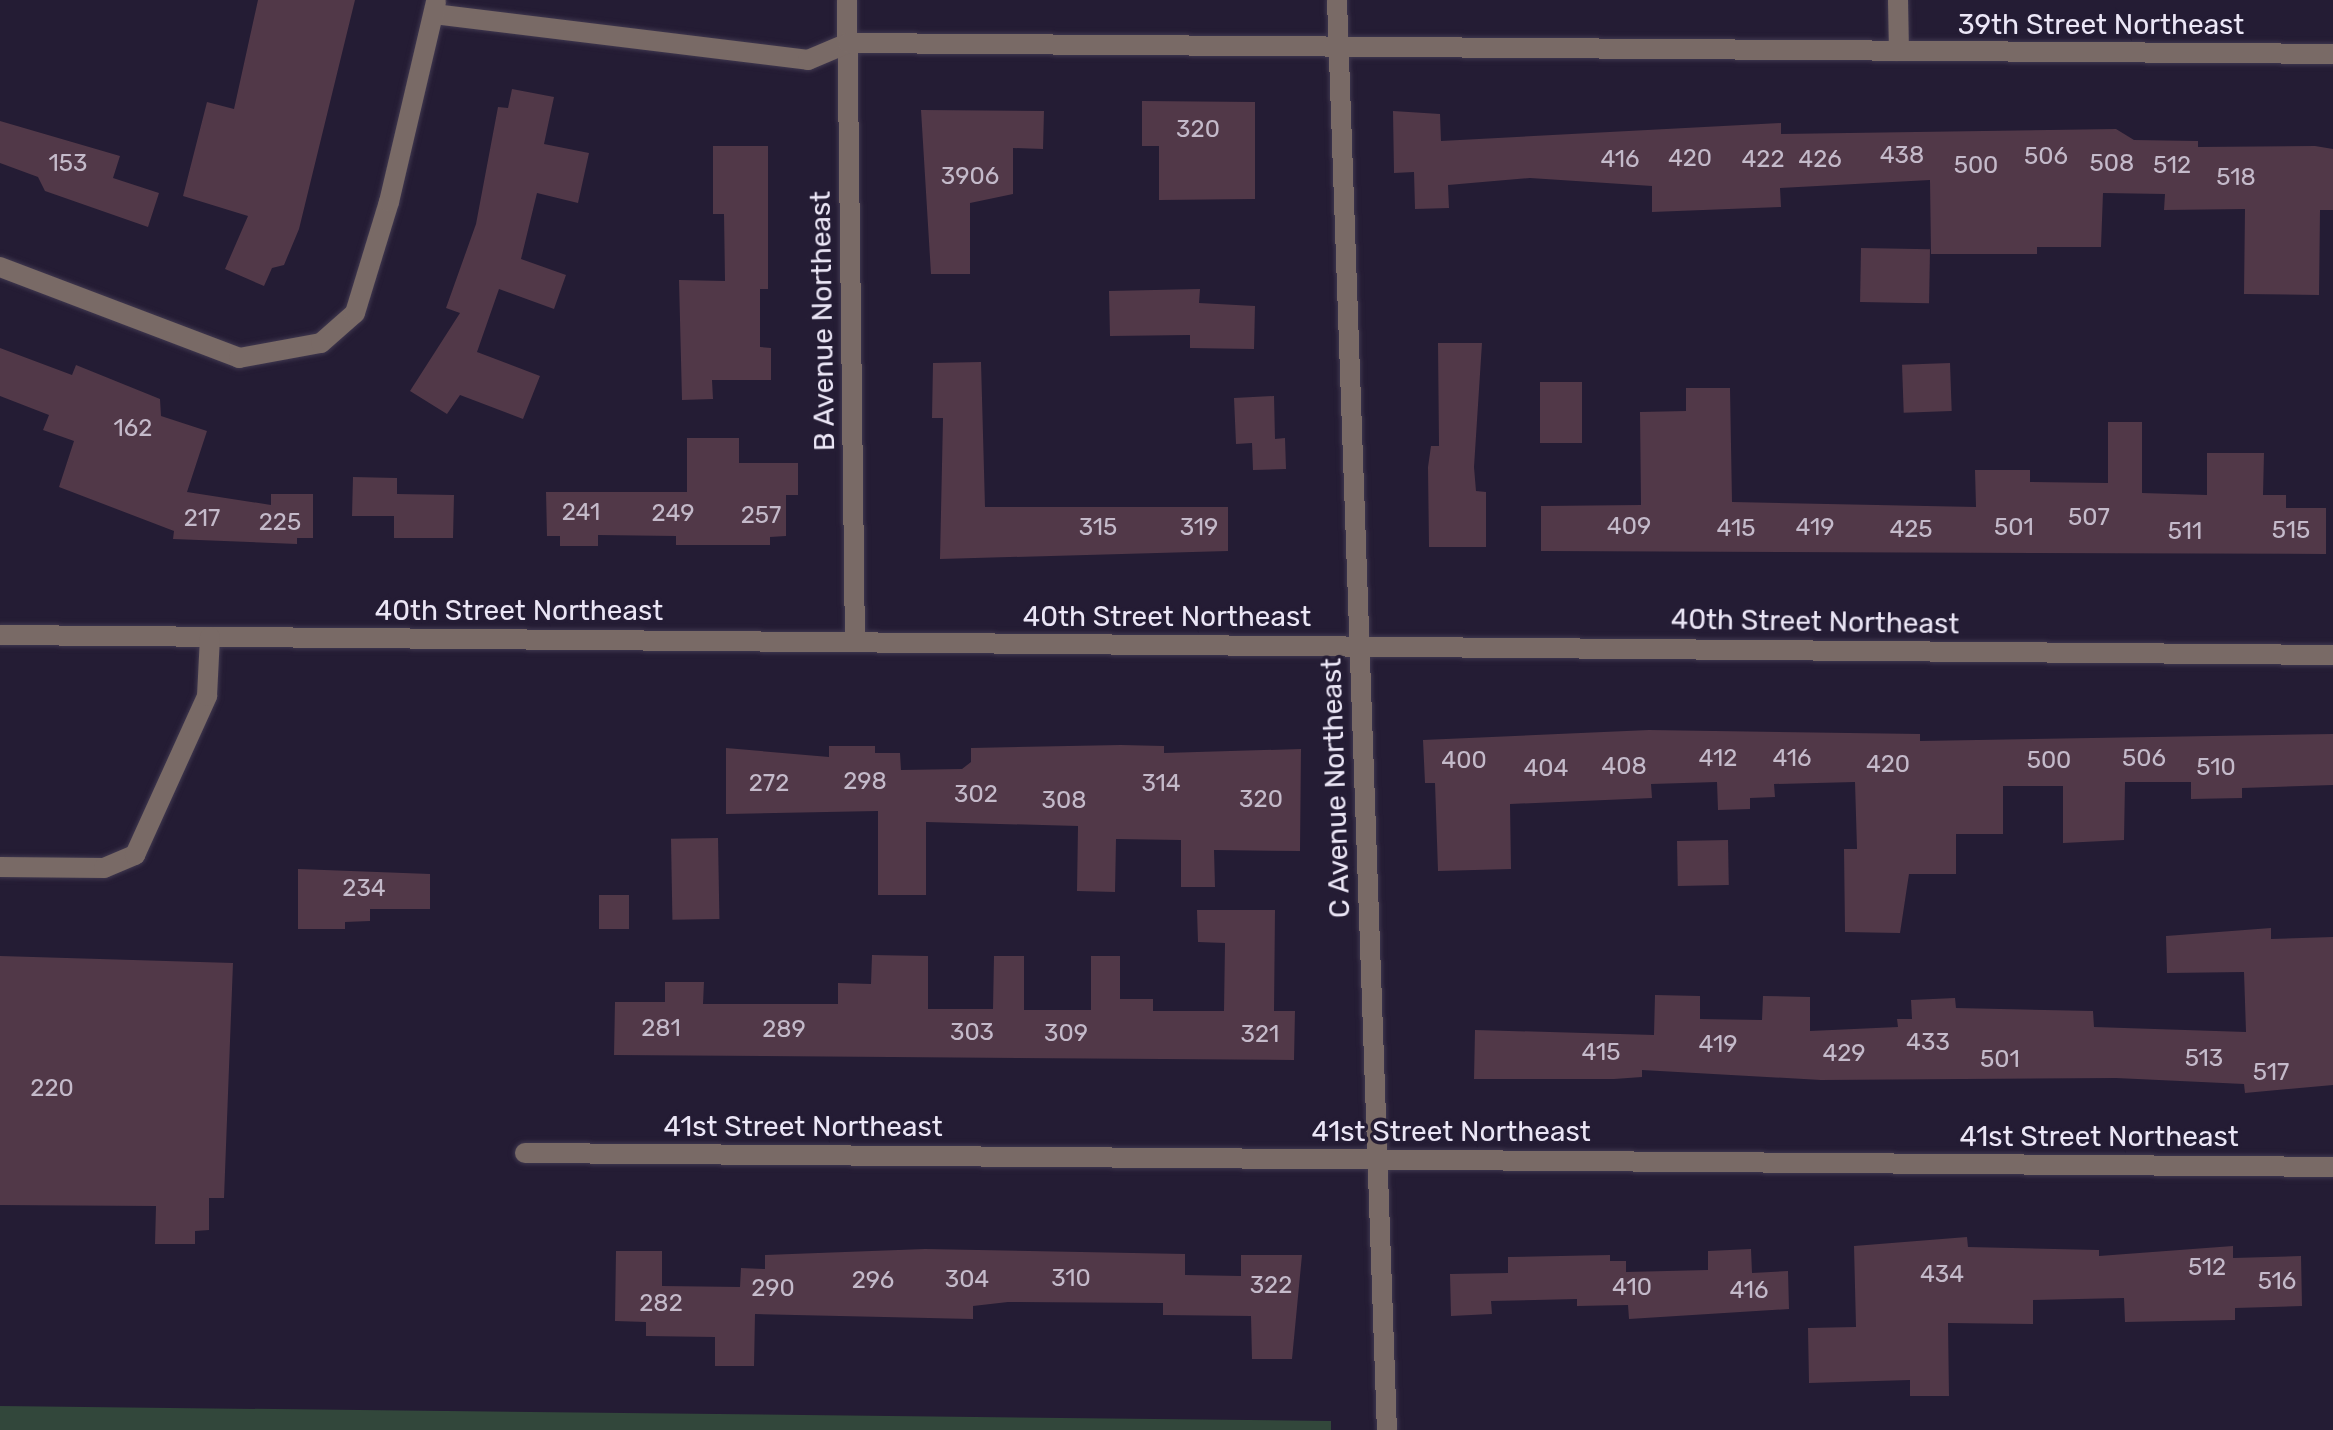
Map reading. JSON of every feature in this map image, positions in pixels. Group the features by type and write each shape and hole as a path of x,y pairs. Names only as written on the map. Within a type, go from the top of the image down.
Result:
{"street":[{"name":"B Avenue Northeast","path":"847,0 855,642"},
{"name":"C Avenue Northeast","path":"1337,0 1361,646 1375,1159 1387,1430"},
{"path":"1898,0 1899,51"},
{"name":"39th Street Northeast","path":"435,7 808,60 848,43 2333,54"},
{"path":"0,267 239,358 280,356 321,343 355,313 435,7"},
{"name":"40th Street Northeast","path":"0,635 2333,655"},
{"path":"0,867 104,868 135,855 207,696 210,637"},
{"name":"41st Street Northeast","path":"525,1153 2333,1167"}],"green space":[{"path":"0,1406 1331,1421 1331,1430 0,1430"}],"building":[{"path":"258,0 355,0 299,229 284,265 272,268 264,286 225,269 248,216 183,196 207,102 234,109"},
{"path":"512,89 554,97 544,144 589,153 578,203 537,193 521,259 566,275 554,309 499,289 477,352 540,376 523,419 460,395 447,414 410,391 460,313 446,308 476,224 498,107 508,108"},
{"path":"1142,101 1255,102 1255,199 1159,200 1159,146 1142,146"},
{"path":"921,110 1044,111 1043,149 1013,148 1013,194 970,203 970,274 931,274"},
{"path":"1393,111 1440,114 1441,141 1781,123 1781,134 2116,129 2134,140 2198,141 2198,147 2315,146 2333,149 2333,210 2320,210 2319,295 2244,294 2245,209 2164,210 2165,194 2103,193 2101,247 2037,247 2037,254 1931,254 1930,180 1780,188 1781,207 1652,212 1652,186 1530,178 1448,185 1449,208 1415,209 1414,172 1394,173"},
{"path":"0,121 120,156 113,178 159,193 148,227 45,191 38,177 0,163"},
{"path":"713,146 768,146 768,289 760,289 760,347 771,348 771,380 712,380 713,399 682,400 679,280 725,281 724,214 713,214"},
{"path":"1861,248 1930,249 1929,303 1860,302"},
{"path":"1200,289 1199,303 1255,306 1254,349 1190,348 1190,335 1110,336 1109,291"},
{"path":"1438,343 1482,343 1474,467 1476,491 1486,492 1486,547 1429,547 1428,467 1431,446 1439,446"},
{"path":"0,348 72,375 76,365 160,399 161,416 207,431 187,492 271,505 271,494 313,494 313,538 297,538 297,544 173,539 174,531 59,487 74,441 43,430 49,415 0,396"},
{"path":"981,362 985,507 1228,507 1228,551 940,559 943,418 932,418 933,363"},
{"path":"1950,363 1952,411 1904,413 1902,365"},
{"path":"1540,382 1582,382 1582,443 1540,443"},
{"path":"1686,388 1730,388 1732,502 1976,507 1975,470 2030,470 2030,482 2108,483 2108,422 2142,422 2142,493 2207,495 2207,453 2264,453 2263,495 2286,495 2286,508 2326,508 2326,554 1541,551 1541,506 1641,505 1640,412 1686,411"},
{"path":"1274,396 1275,439 1285,438 1286,469 1253,470 1252,443 1236,444 1234,398"},
{"path":"687,438 739,438 739,463 798,463 798,495 786,495 786,536 770,537 770,545 676,545 676,536 598,535 598,546 560,546 560,536 547,536 546,492 687,492"},
{"path":"353,477 397,478 397,494 454,495 453,538 394,538 394,516 352,516"},
{"path":"1649,730 1920,734 1920,741 2333,734 2333,785 2242,788 2242,798 2191,799 2191,782 2125,782 2124,840 2063,843 2063,786 2003,786 2003,834 1956,834 1956,874 1909,874 1900,933 1845,932 1844,849 1857,849 1855,782 1774,784 1775,797 1750,798 1750,809 1718,810 1717,782 1651,784 1652,798 1510,804 1511,869 1438,871 1435,783 1425,783 1423,740"},
{"path":"829,746 875,746 875,753 900,753 901,770 962,769 971,762 971,748 1164,746 1164,753 1301,749 1300,851 1214,850 1215,887 1181,887 1181,840 1116,839 1115,892 1077,891 1078,826 926,822 926,895 878,895 878,811 726,814 726,748 829,757"},
{"path":"718,838 719,919 672,920 671,839"},
{"path":"1728,840 1729,885 1678,886 1677,841"},
{"path":"298,869 430,874 430,909 370,909 370,921 345,922 345,929 298,929"},
{"path":"599,895 629,895 629,929 599,929"},
{"path":"1197,910 1275,910 1274,1011 1295,1011 1294,1060 614,1055 615,1002 665,1002 665,982 704,982 703,1004 838,1004 838,983 871,984 872,955 928,956 928,1009 993,1009 994,956 1024,956 1024,1010 1091,1010 1091,956 1120,956 1120,999 1153,999 1153,1011 1224,1011 1225,943 1198,942"},
{"path":"2271,928 2271,939 2333,937 2333,1085 2245,1093 2244,1084 2116,1078 1821,1080 1642,1070 1642,1077 1614,1079 1474,1079 1475,1030 1654,1035 1655,995 1700,996 1700,1019 1762,1020 1763,996 1810,997 1810,1031 1898,1027 1897,1019 1912,1019 1911,1000 1955,998 1956,1008 2093,1011 2094,1027 2246,1032 2244,972 2167,973 2166,936"},
{"path":"0,956 233,963 224,1198 209,1198 209,1230 195,1231 195,1244 155,1244 156,1206 0,1205"},
{"path":"1967,1237 1968,1247 2099,1250 2099,1256 2233,1246 2233,1258 2301,1256 2302,1306 2235,1308 2235,1320 2125,1322 2124,1298 2033,1300 2033,1324 1948,1323 1949,1396 1910,1396 1910,1380 1809,1383 1808,1328 1856,1327 1854,1246"},
{"path":"925,1249 1185,1254 1185,1275 1241,1276 1241,1255 1302,1255 1292,1359 1252,1359 1251,1316 1163,1315 1163,1303 1008,1302 973,1306 973,1319 755,1314 754,1366 715,1366 715,1337 646,1336 646,1322 615,1321 616,1251 662,1251 662,1286 740,1287 741,1268 765,1269 765,1255"},
{"path":"1751,1249 1752,1273 1788,1271 1789,1309 1629,1319 1628,1305 1577,1306 1577,1299 1491,1301 1492,1314 1451,1316 1450,1274 1508,1273 1508,1257 1610,1255 1610,1261 1626,1261 1626,1272 1708,1270 1708,1251"}]}
